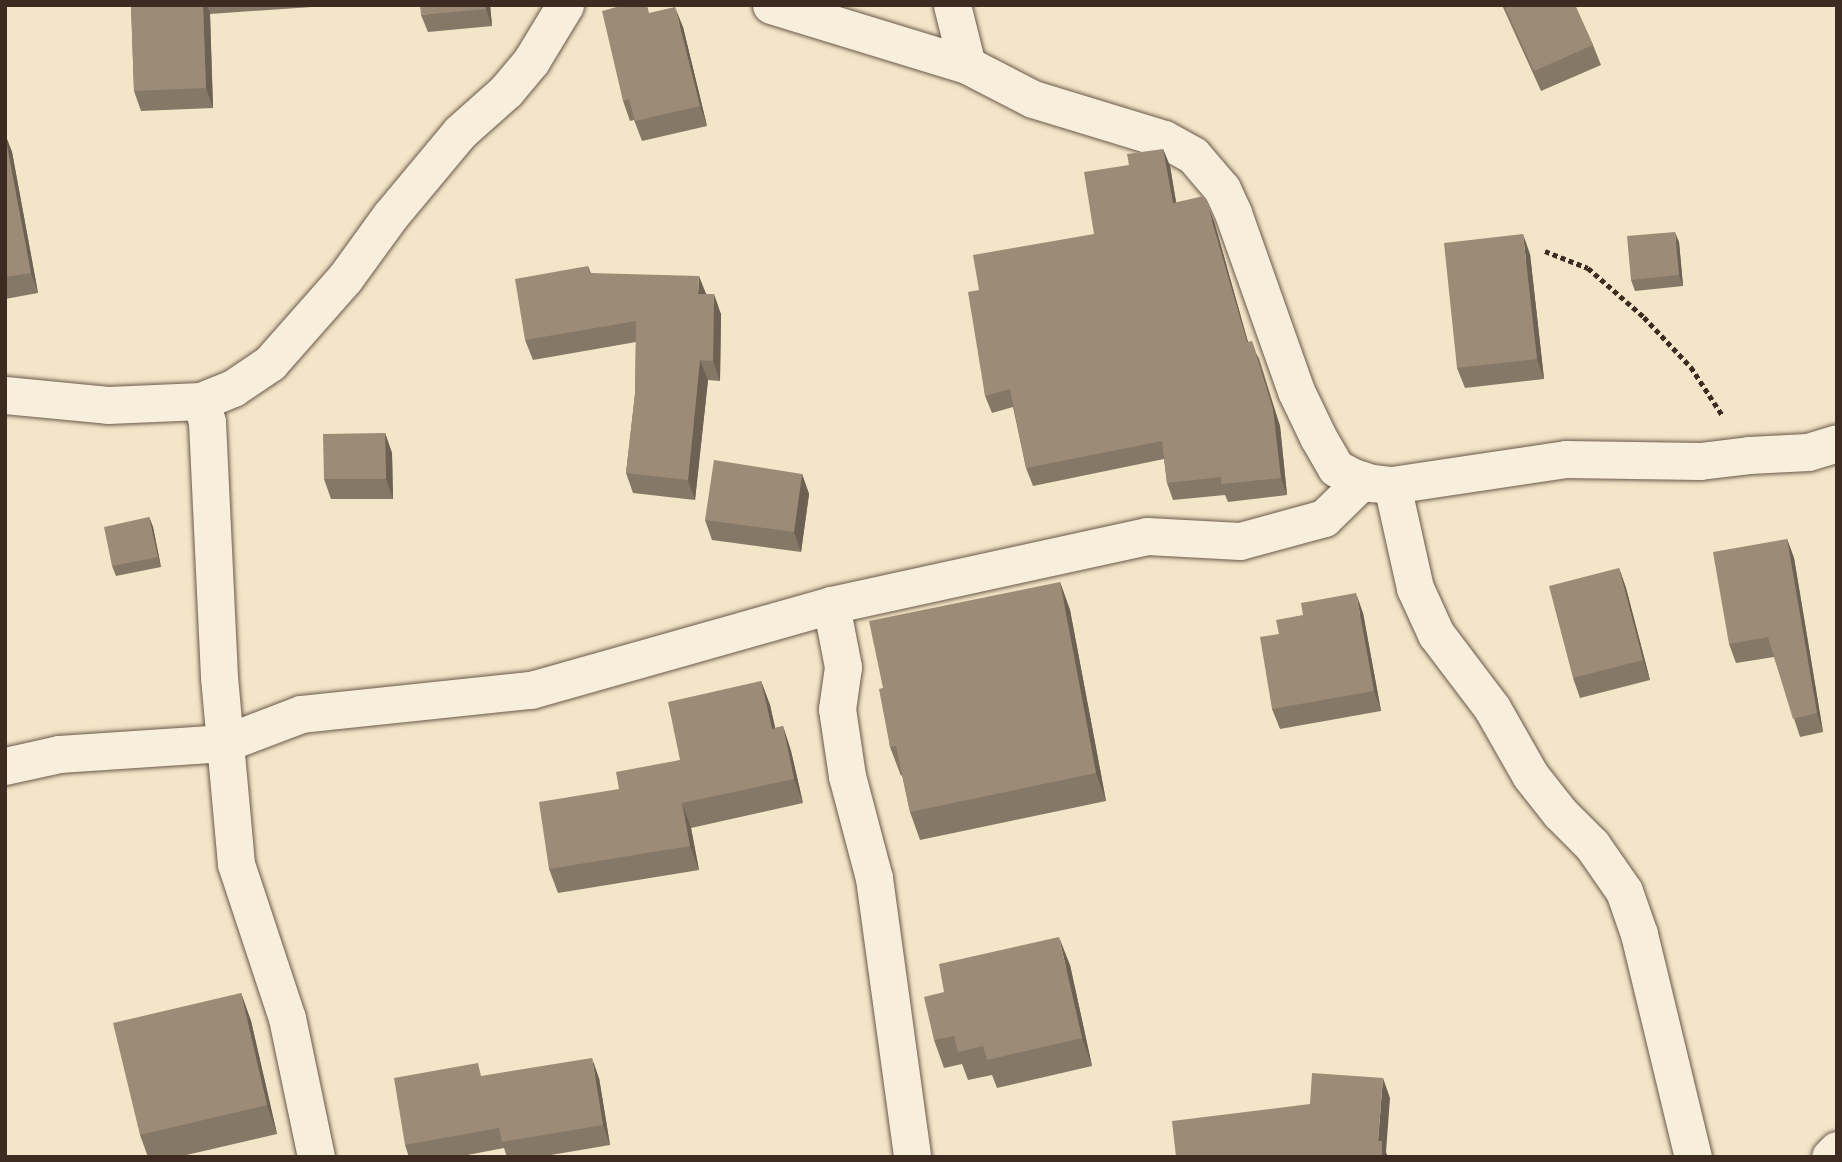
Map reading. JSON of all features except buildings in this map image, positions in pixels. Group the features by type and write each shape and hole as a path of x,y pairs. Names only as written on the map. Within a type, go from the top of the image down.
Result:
{"street":[{"path":"5,395 108,405 201,401 233,388 270,363 345,278 390,216 460,132 506,92 531,61 565,5"},
{"path":"771,5 967,65 1033,99 1164,139 1193,155 1222,189 1233,213 1296,391 1323,447 1336,468 1377,483"},
{"path":"952,5 967,65"},
{"path":"201,401 207,422 225,743 236,864 287,1018 316,1157"},
{"path":"5,766 58,754 225,743 301,714 531,690 831,605 1147,536 1240,541 1324,518 1377,483 1566,459 1700,461 1808,452 1837,443"},
{"path":"1377,483 1429,623 1492,708 1530,775 1559,813 1592,845 1624,891 1639,934 1693,1157"},
{"path":"831,605 844,667 837,709 847,776 874,878 912,1157"},
{"path":"1830,1157 1837,1150"}],"path":[{"path":"1545,251 1588,268 1644,317 1690,367 1749,455"}]}
